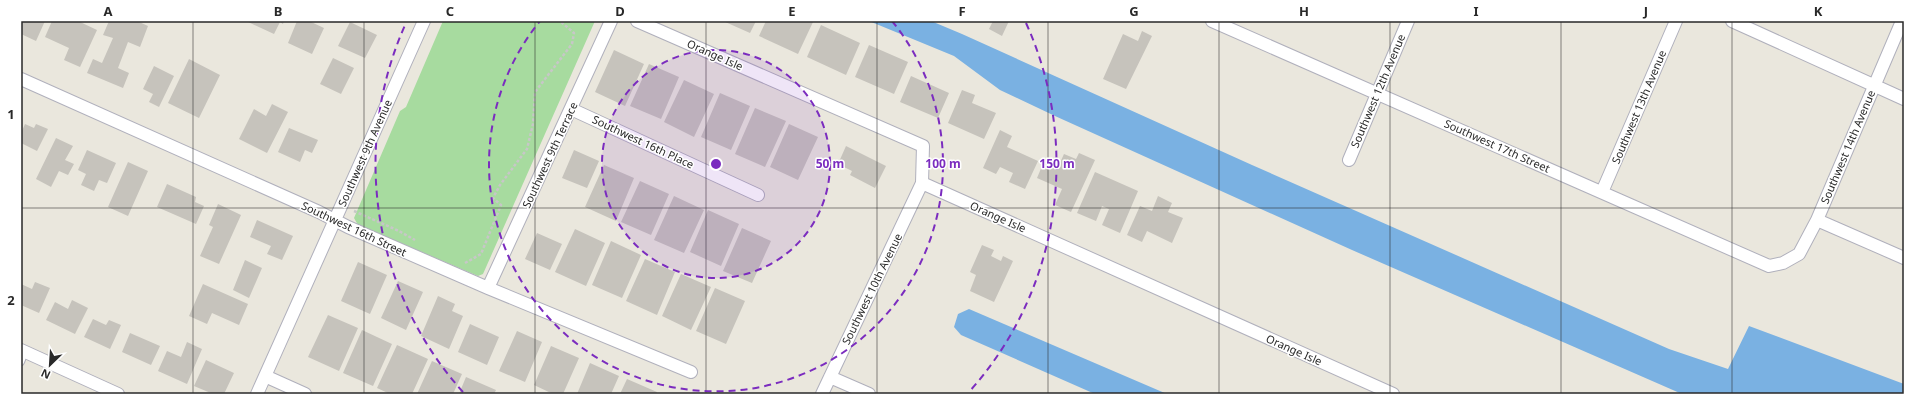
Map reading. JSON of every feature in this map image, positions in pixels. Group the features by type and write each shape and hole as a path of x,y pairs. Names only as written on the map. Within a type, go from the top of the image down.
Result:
{"street":[{"name":"Southwest 9th Avenue","path":"257,394 424,21"},
{"name":"Southwest 9th Terrace","path":"488,288 611,21"},
{"name":"Orange Isle","path":"637,21 923,146 922,183 1393,394"},
{"name":"Southwest 17th Street","path":"1212,21 1378,92 1769,266 1783,263"},
{"name":"Southwest 12th Avenue","path":"1349,160 1408,21"},
{"name":"Southwest 13th Avenue","path":"1602,192 1676,21"},
{"path":"1732,21 1904,99"},
{"name":"Southwest 14th Avenue","path":"1783,263 1799,254 1817,220 1902,21"},
{"name":"Southwest 16th Street","path":"21,79 488,288 691,372"},
{"name":"Southwest 16th Place","path":"571,109 758,195"},
{"name":"Southwest 10th Avenue","path":"822,394 922,183"},
{"path":"1817,220 1904,258"},
{"path":"22,355 118,394"},
{"path":"265,376 305,394"},
{"path":"830,377 869,394"}],"path":[{"path":"459,261 466,263 481,254 501,205 493,198 500,185 527,149 533,124 535,92 559,64 572,44 574,33 560,21"},
{"path":"354,211 399,231 418,242"}],"green space":[{"path":"443,21 595,21 483,274 478,276 358,225 354,218 400,111 406,107"}],"water":[{"path":"869,21 931,21 1252,165 1669,349 1728,369 1749,326 1904,384 1904,394 1682,394 1352,250 1055,116 1000,90 954,56"},
{"path":"969,309 1167,394 1095,394 961,335 954,327 958,314"}],"building":[{"path":"21,21 45,21 36,41 21,34"},
{"path":"52,21 78,21 97,30 80,67 64,60 69,48 45,37"},
{"path":"109,21 137,21 148,26 140,47 128,42 118,68 129,73 123,88 87,73 93,59 102,63 113,38 103,35"},
{"path":"246,21 284,21 283,24 280,22 274,34"},
{"path":"297,21 309,21 324,28 312,54 288,43"},
{"path":"723,21 756,21 750,33"},
{"path":"766,21 813,22 798,54 759,36"},
{"path":"993,21 1009,21 1002,36 989,29"},
{"path":"350,22 377,35 365,58 338,46"},
{"path":"821,25 860,43 846,75 807,57"},
{"path":"1142,31 1152,36 1126,89 1103,79 1123,34 1138,41"},
{"path":"869,45 908,62 894,94 855,77"},
{"path":"614,50 644,64 625,106 595,92"},
{"path":"333,58 354,68 341,94 320,84"},
{"path":"189,59 220,75 199,118 168,103"},
{"path":"649,64 679,77 661,119 630,106"},
{"path":"154,66 174,76 159,107 149,102 153,94 143,89"},
{"path":"911,76 949,93 938,118 900,102"},
{"path":"684,80 714,94 694,137 664,122"},
{"path":"962,90 975,95 972,103 996,113 984,139 948,123"},
{"path":"720,93 750,106 731,150 701,137"},
{"path":"272,104 288,112 267,153 239,139 254,109 266,116"},
{"path":"755,108 786,121 765,167 735,154"},
{"path":"25,124 34,128 36,124 48,129 37,151 21,143 21,133"},
{"path":"789,124 818,137 798,180 770,167"},
{"path":"289,128 318,140 312,153 305,150 300,162 278,152"},
{"path":"1000,130 1012,136 1007,147 1038,161 1025,189 1009,182 1013,173 1000,167 996,174 983,168"},
{"path":"56,138 73,146 65,160 74,164 68,175 59,171 51,187 36,179"},
{"path":"846,146 886,166 875,188 850,175 852,171 838,164"},
{"path":"87,150 116,163 107,183 99,180 94,191 81,185 86,174 78,170"},
{"path":"574,150 599,161 587,188 562,178"},
{"path":"1079,153 1095,160 1071,212 1055,205 1062,189 1037,178 1045,159 1059,165 1064,154 1076,159"},
{"path":"128,162 148,171 128,216 108,207"},
{"path":"604,165 634,178 616,221 585,207"},
{"path":"1095,172 1138,191 1120,233 1102,225 1109,209 1102,206 1096,221 1077,213"},
{"path":"640,181 669,194 651,235 621,222"},
{"path":"167,184 196,197 195,202 204,206 196,224 157,207"},
{"path":"674,196 704,210 684,253 654,240"},
{"path":"1158,196 1172,203 1168,212 1183,218 1172,243 1147,231 1142,242 1127,235 1140,206 1152,211"},
{"path":"218,204 241,215 219,264 200,256 213,227 209,225"},
{"path":"708,210 739,224 721,266 690,252"},
{"path":"257,220 293,236 282,260 267,254 271,246 250,237"},
{"path":"742,228 771,241 752,283 723,271"},
{"path":"575,229 605,243 586,286 555,272"},
{"path":"537,233 562,244 550,270 525,259"},
{"path":"611,241 641,255 622,298 592,285"},
{"path":"982,245 994,250 991,256 1001,261 1003,256 1013,261 994,302 970,291 976,275 970,272"},
{"path":"645,259 675,272 657,315 626,301"},
{"path":"245,260 262,268 249,298 233,290"},
{"path":"358,262 387,275 370,314 341,301"},
{"path":"681,274 711,287 691,330 662,316"},
{"path":"398,281 423,292 406,330 381,318"},
{"path":"35,282 50,288 39,313 21,305 21,284 32,289"},
{"path":"203,284 248,304 239,325 212,313 207,324 189,316"},
{"path":"715,288 745,301 726,344 696,331"},
{"path":"438,296 455,304 452,311 463,316 449,349 421,336"},
{"path":"72,300 88,308 75,334 46,320 55,302 68,309"},
{"path":"328,315 358,328 339,371 308,357"},
{"path":"93,319 106,325 109,320 121,325 110,349 84,337"},
{"path":"470,324 499,337 487,365 458,352"},
{"path":"362,330 392,344 373,386 343,373"},
{"path":"517,331 542,342 525,382 499,371"},
{"path":"130,333 160,346 151,365 122,352"},
{"path":"187,342 202,349 187,384 158,371 167,351 181,357"},
{"path":"397,345 428,359 412,394 390,394 377,388"},
{"path":"551,346 579,358 563,394 553,394 534,385"},
{"path":"206,360 234,373 224,394 213,394 194,386"},
{"path":"432,361 462,374 453,394 417,394"},
{"path":"590,363 619,376 611,394 577,394"},
{"path":"466,377 496,390 494,394 459,394"},
{"path":"627,379 657,392 656,394 620,394"}]}
